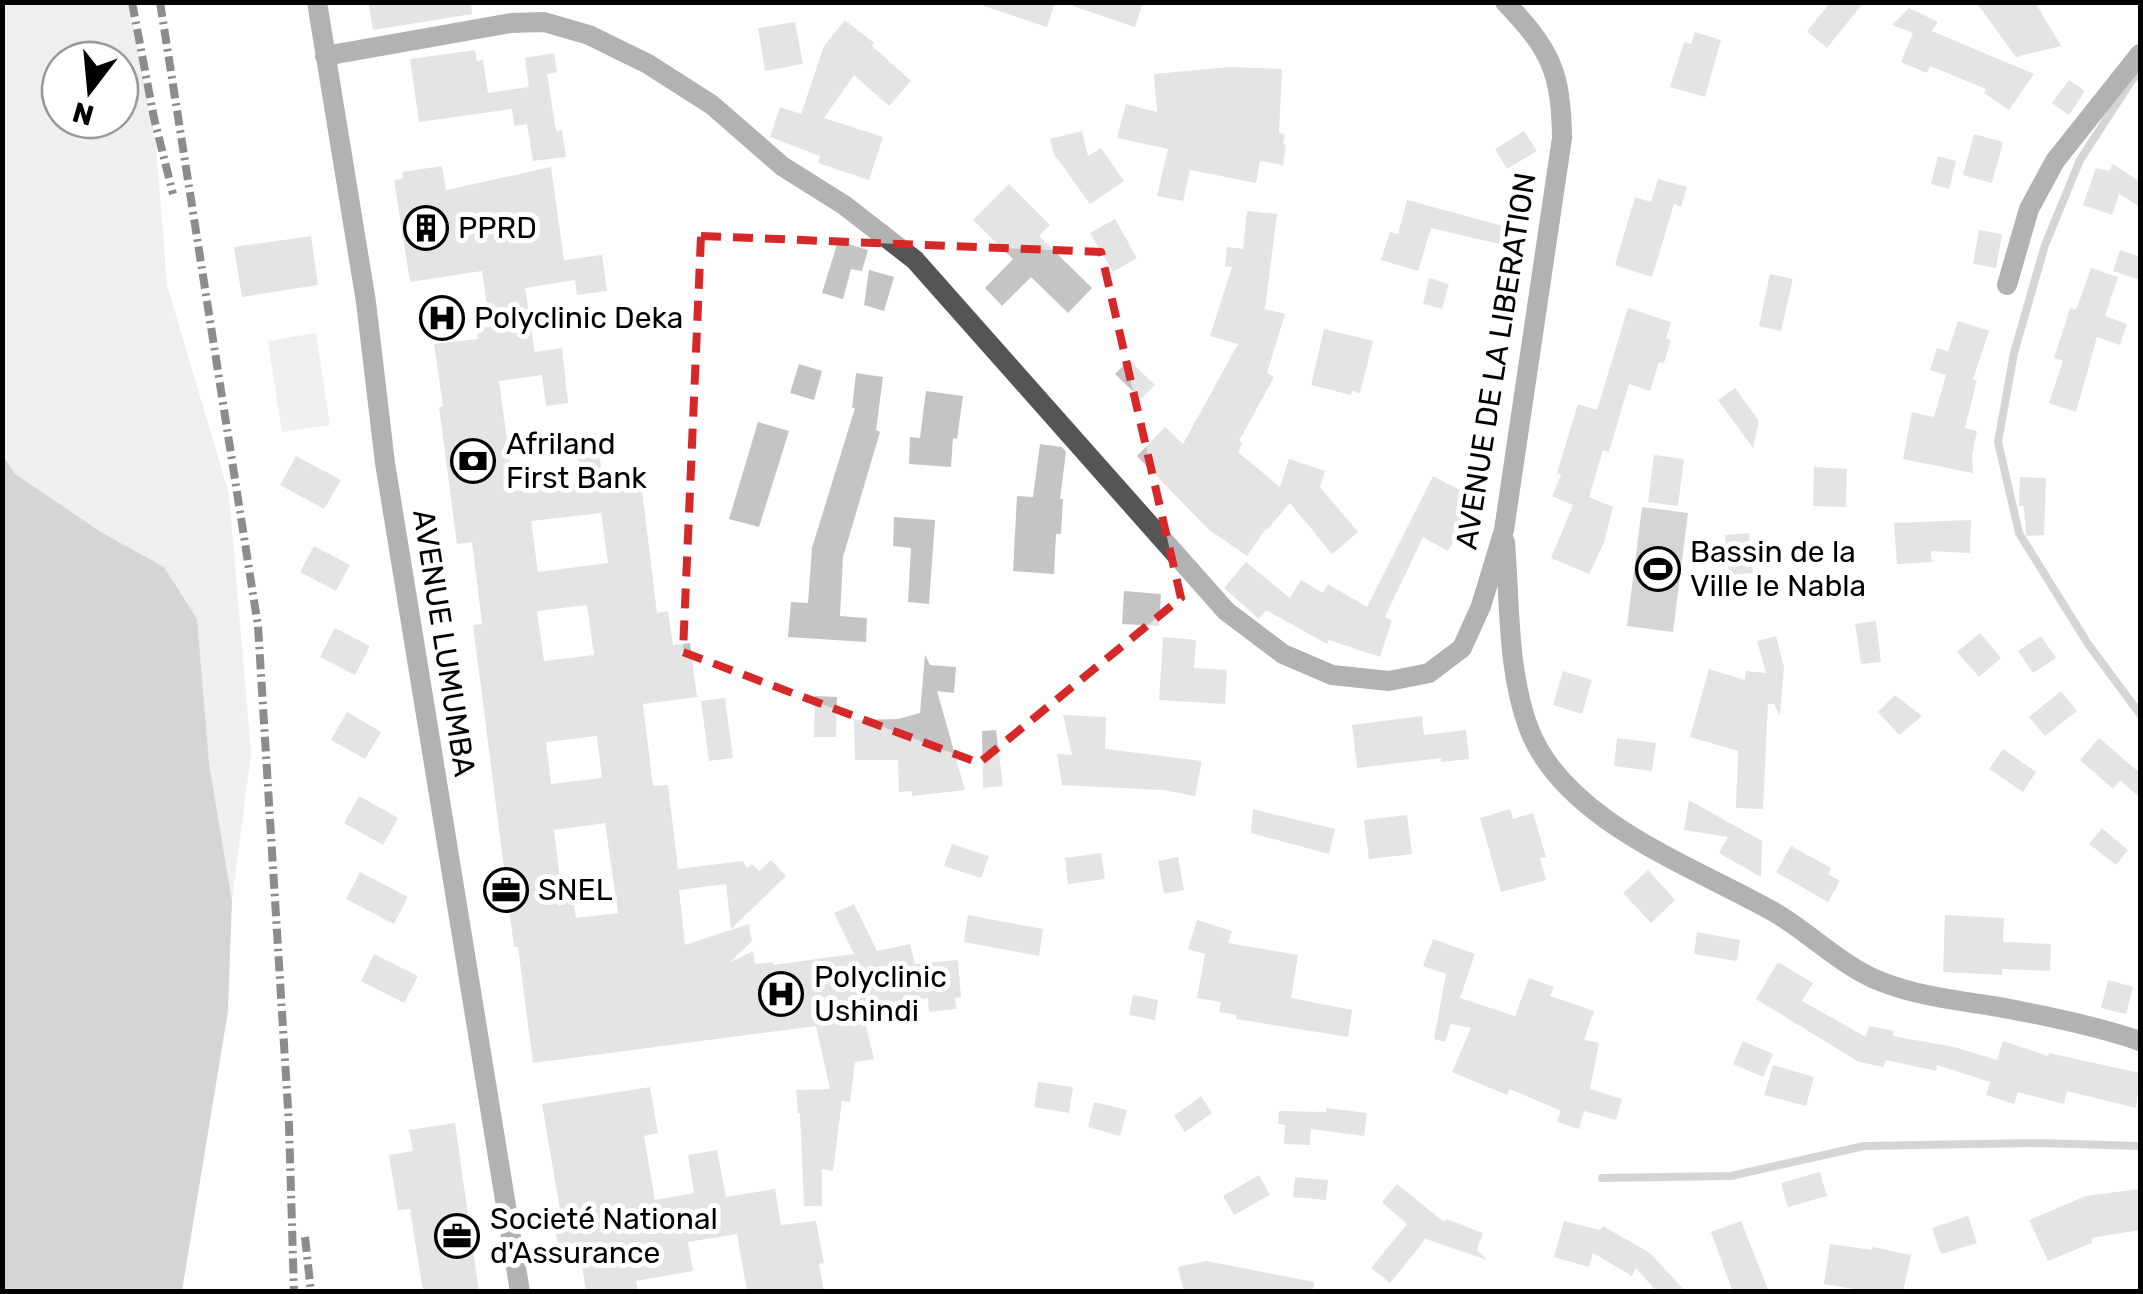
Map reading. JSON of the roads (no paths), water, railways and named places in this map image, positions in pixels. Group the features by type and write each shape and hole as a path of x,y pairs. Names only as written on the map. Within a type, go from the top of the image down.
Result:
{"street":[{"name":"AVENUE LUMUMBA","path":"317,2 366,302 385,463 520,1292"},
{"name":"AVENUE DE LA LIBERATION","path":"325,56 511,24 544,22 590,36 648,64 712,104 782,166 844,205 916,260 1226,611 1283,654 1332,675 1388,682 1429,672 1462,648 1481,606 1504,530 1562,138 1562,106 1555,67 1535,33 1505,2"},
{"path":"2007,286 2030,209 2055,161 2140,54"},
{"path":"1504,530 1513,652 1530,731 1549,764 1618,828 1706,879 1774,912 1878,981 1927,996 2062,1020 2140,1041"}],"waterway":[{"path":"2140,72 2080,160 2045,245 2014,353 1998,442 2019,533 2088,644 2140,714"},
{"path":"1602,1178 1731,1176 1864,1146 2140,1146"}],"railway":[{"path":"132,2 173,194"},
{"path":"160,2 258,626 289,1125 294,1292"},
{"path":"305,1237 311,1292"}],"place":[{"name":"PPRD","path":"426,228"},
{"name":"Polyclinic Deka","path":"442,318"},
{"name":"Afriland First Bank","path":"473,461"},
{"name":"Bassin de la Ville le Nabla","path":"1658,569"},
{"name":"SNEL","path":"506,890"},
{"name":"Polyclinic Ushindi","path":"781,994"},
{"name":"Societé National d'Assurance","path":"457,1236"}]}
